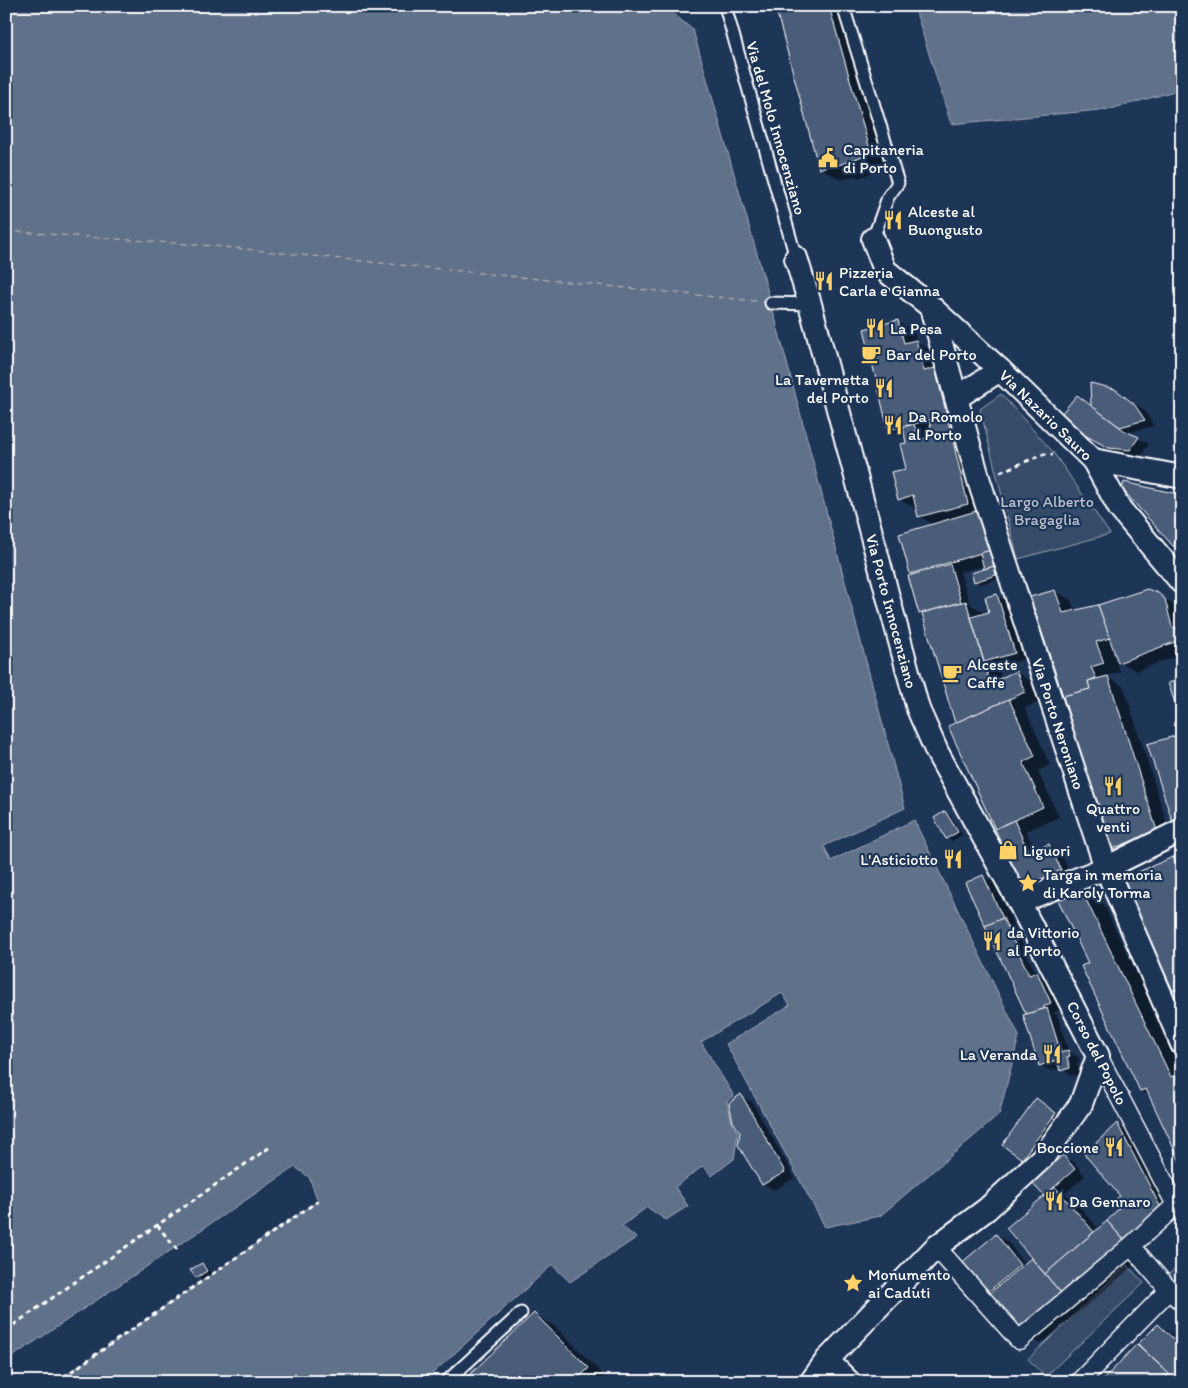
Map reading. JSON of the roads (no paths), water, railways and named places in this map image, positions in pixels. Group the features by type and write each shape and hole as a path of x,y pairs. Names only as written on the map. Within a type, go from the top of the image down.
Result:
{"street":[{"name":"Via Nazario Sauro","path":"873,240 885,270 932,307 1093,460 1120,509 1182,583"},
{"name":"Via Porto Innocenziano","path":"796,258 810,304 918,710 937,752 1019,902"},
{"path":"932,307 956,398 1000,370"},
{"name":"Via Porto Neroniano","path":"956,398 979,481 1106,868 1173,1002 1182,1044"},
{"path":"1093,460 1182,477"},
{"path":"1019,902 1106,868 1182,830"},
{"name":"Corso del Popolo","path":"1019,902 1098,1056 1179,1203"},
{"path":"810,1382 827,1360 936,1247 987,1209 1043,1157 1081,1104 1098,1056"},
{"path":"936,1247 1019,1340 1179,1203"},
{"path":"1080,1382 1175,1296 1131,1246"},
{"path":"827,1360 849,1382"}],"lane":[{"name":"Via del Molo Innocenziano","path":"725,6 796,258"},
{"path":"843,6 898,183 888,197 873,240"},
{"path":"771,303 810,304"},
{"path":"446,1382 521,1313"}],"place":[{"name":"Capitaneria di Porto","path":"828,158"},
{"name":"Alceste al Buongusto","path":"893,220"},
{"name":"Pizzeria Carla e Gianna","path":"824,281"},
{"name":"La Pesa","path":"875,328"},
{"name":"Bar del Porto","path":"871,354"},
{"name":"La Tavernetta del Porto","path":"884,388"},
{"name":"Da Romolo al Porto","path":"893,425"},
{"name":"Alceste Caffe","path":"952,673"},
{"name":"Quattro venti","path":"1113,786"},
{"name":"Liguori","path":"1008,850"},
{"name":"L'Asticiotto","path":"953,859"},
{"name":"Targa in memoria di Karoly Torma","path":"1028,883"},
{"name":"da Vittorio al Porto","path":"992,941"},
{"name":"La Veranda","path":"1052,1054"},
{"name":"Boccione","path":"1114,1147"},
{"name":"Da Gennaro","path":"1054,1201"},
{"name":"Monumento ai Caduti","path":"853,1283"}],"park label":[{"name":"Largo Alberto Bragaglia","path":"1047,510"}]}
